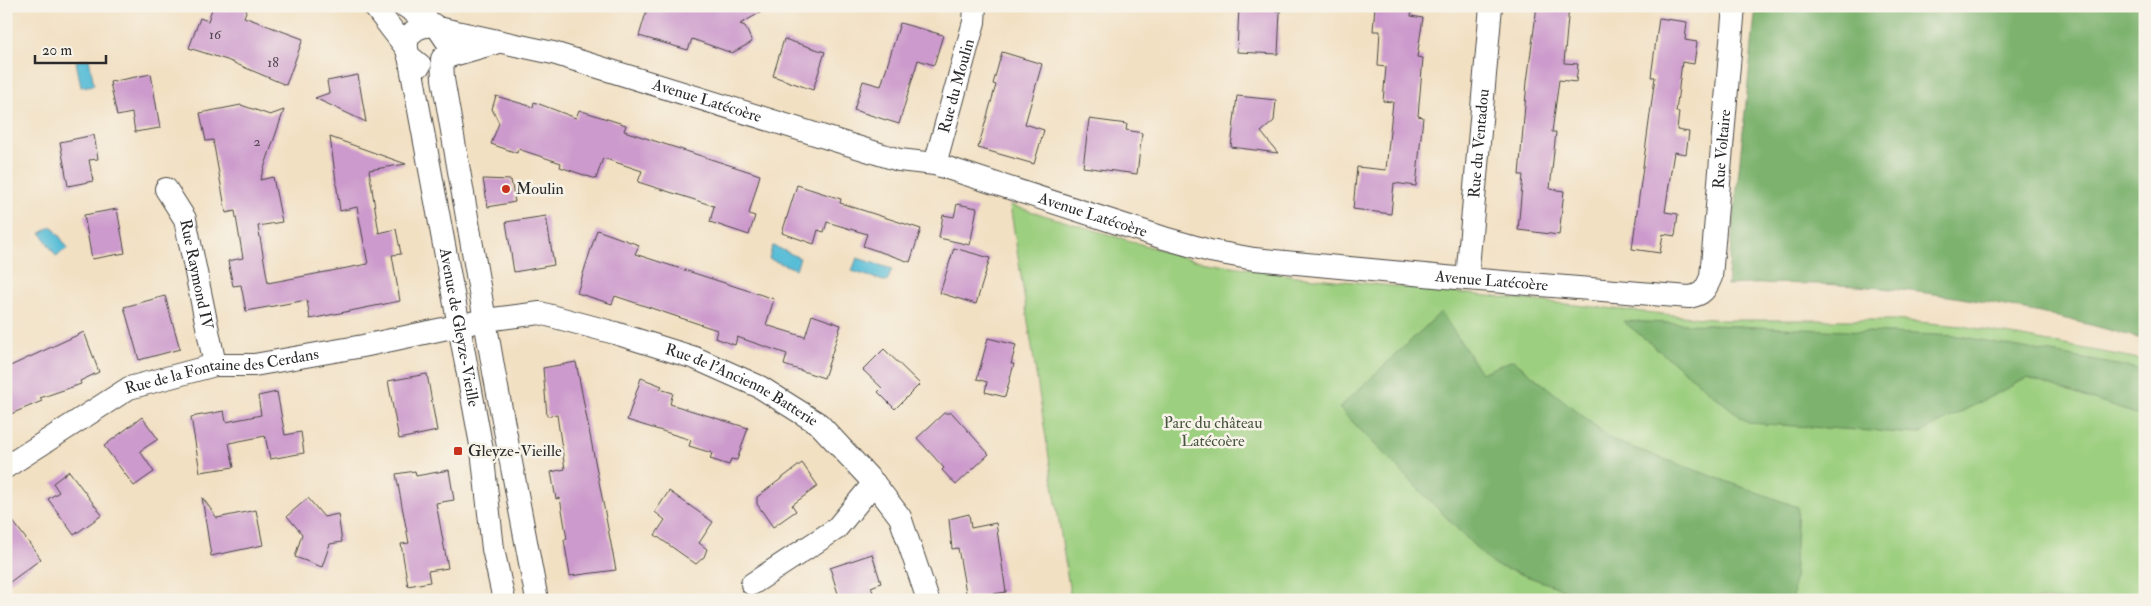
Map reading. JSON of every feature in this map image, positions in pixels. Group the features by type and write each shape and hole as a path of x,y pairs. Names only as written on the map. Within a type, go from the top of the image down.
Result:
{"street":[{"name":"Avenue Latécoère","path":"374,6 408,53 419,64 425,66 437,64 443,59 477,46 498,42"},
{"name":"Avenue Latécoère","path":"406,6 436,27 553,53 899,160 934,164 1210,251 1254,259 1689,297 1698,295 1706,290"},
{"name":"Rue du Moulin","path":"934,164 974,22 975,6"},
{"name":"Rue du Ventadou","path":"1467,279 1491,6"},
{"name":"Rue Voltaire","path":"1706,290 1711,277 1734,6"},
{"path":"408,53 407,42 414,30 420,26 436,27 443,32 448,45 443,59"},
{"name":"Avenue de Gleyze-Vieille","path":"408,53 482,450 494,549 504,600"},
{"name":"Avenue de Gleyze-Vieille","path":"443,59 443,79 537,600"},
{"name":"Rue Raymond IV","path":"166,189 185,218 215,365"},
{"name":"Rue de l'Ancienne Batterie","path":"459,327 485,320 540,313 616,333 695,358 760,387 819,424 874,483 900,518 928,600"},
{"name":"Rue de la Fontaine des Cerdans","path":"6,468 129,388 215,365 254,365 459,327"},
{"path":"752,584 836,529 874,483"}],"green space":[{"path":"1756,6 2145,6 2145,340 2042,313 1938,294 1833,285 1780,283 1727,285"},
{"name":"Parc du château Latécoère","path":"1010,205 1194,260 1296,276 1721,320 1894,320 1963,326 2145,360 2145,600 1071,600"},
{"path":"1441,312 1481,373 1513,360 1614,441 1798,507 1793,600 1594,600 1492,564 1339,408"},
{"path":"1623,321 1959,336 2145,370 2145,417 2027,378 1918,434 1748,423"}],"water":[{"path":"89,59 94,85 81,87 76,61"},
{"path":"52,226 68,248 56,256 41,233"},
{"path":"774,246 800,258 796,269 769,259 772,247"},
{"path":"857,258 892,269 887,282 852,271"}],"building":[{"path":"213,6 248,6 244,17 303,39 286,85 227,60 189,48 200,18 208,21"},
{"path":"648,6 772,6 740,24 745,26 752,42 732,53 692,39 688,50 639,36"},
{"path":"1239,6 1277,6 1276,11 1280,11 1278,54 1237,52"},
{"path":"1375,6 1412,6 1411,16 1423,18 1417,57 1423,58 1418,116 1423,117 1416,186 1394,183 1391,214 1353,209 1357,167 1386,170 1393,102 1383,101 1386,67 1378,66 1380,31 1373,31"},
{"path":"1537,6 1569,6 1564,63 1578,64 1576,82 1559,80 1552,132 1556,132 1550,189 1564,191 1559,235 1518,230 1523,175 1519,175 1527,82"},
{"path":"1659,18 1687,22 1685,40 1697,42 1694,64 1682,62 1676,112 1679,112 1677,130 1689,132 1686,154 1674,152 1665,212 1678,214 1675,236 1663,234 1660,253 1632,249 1655,77 1651,77"},
{"path":"900,23 943,35 934,65 918,60 899,124 854,110 863,81 881,86"},
{"path":"784,39 825,52 813,90 773,76"},
{"path":"1002,52 1042,64 1025,124 1044,130 1034,164 978,148 996,85 993,84"},
{"path":"151,74 160,128 135,132 132,113 117,116 110,82"},
{"path":"358,75 366,122 315,98 329,93 327,81"},
{"path":"496,96 533,107 534,102 576,118 579,110 626,125 624,131 760,175 749,214 755,216 749,235 710,222 714,206 638,182 642,171 603,158 596,179 560,167 561,163 518,149 517,153 491,144 499,123 492,109"},
{"path":"1237,96 1276,100 1274,121 1261,132 1278,153 1231,147"},
{"path":"241,105 270,115 284,110 260,180 273,177 282,222 258,226 268,283 368,264 357,207 340,211 330,137 406,164 369,170 379,233 396,229 401,254 392,255 400,301 310,319 307,300 246,311 241,285 233,286 228,261 243,258 235,211 226,213 213,140 206,141 200,113"},
{"path":"1089,119 1127,124 1126,130 1142,133 1137,174 1083,167"},
{"path":"94,135 98,159 89,160 93,181 68,186 60,142"},
{"path":"483,179 511,180 515,202 488,207"},
{"path":"797,185 841,199 840,203 921,229 910,262 863,246 867,234 827,222 824,232 818,230 814,244 782,233"},
{"path":"957,204 977,208 970,245 939,238 943,215 954,217"},
{"path":"117,209 125,253 92,259 84,215"},
{"path":"546,216 554,265 514,272 506,222"},
{"path":"597,230 639,245 635,254 774,299 766,325 805,337 812,315 841,325 824,378 784,365 787,354 737,337 735,345 715,338 717,330 615,296 612,304 577,293"},
{"path":"954,248 990,258 976,304 940,293"},
{"path":"165,296 180,349 139,360 124,307"},
{"path":"84,332 99,372 80,381 81,384 40,398 42,401 6,416 6,368"},
{"path":"988,338 1016,345 1011,364 1014,364 1005,397 985,392 987,382 977,379"},
{"path":"884,349 920,384 895,409 878,392 882,388 863,370"},
{"path":"576,362 616,570 570,576 564,540 567,539 560,498 556,499 551,472 565,469 557,415 547,416 543,368"},
{"path":"427,374 437,431 399,439 388,381"},
{"path":"641,378 662,386 660,389 673,393 670,404 748,428 737,460 731,459 729,465 710,459 712,453 689,446 691,440 627,420"},
{"path":"277,392 285,435 301,432 304,453 270,459 265,436 229,443 234,467 200,472 191,417 224,411 226,422 261,415 258,396"},
{"path":"944,413 952,413 989,454 956,485 942,470 944,468 917,438"},
{"path":"142,417 158,439 140,451 154,472 134,486 104,446"},
{"path":"802,463 818,486 792,505 796,511 773,527 757,504 757,497"},
{"path":"449,470 454,500 436,503 448,568 428,571 430,582 408,586 401,544 409,543 396,474 415,471 416,476"},
{"path":"69,471 102,515 74,535 48,499 59,492 53,483"},
{"path":"669,491 713,522 699,543 707,549 704,557 696,564 655,535 665,520 655,512"},
{"path":"202,497 217,518 256,510 263,545 211,556"},
{"path":"308,498 324,517 338,514 342,542 330,544 322,567 295,557 302,534 287,516"},
{"path":"6,512 41,559 6,585"},
{"path":"969,514 971,528 996,523 1006,592 967,598 958,548 952,549 949,519"},
{"path":"872,554 881,583 871,587 876,600 840,600 830,568"}],"place":[{"name":"Moulin","path":"506,189"},
{"name":"Gleyze-Vieille","path":"458,451"}]}
